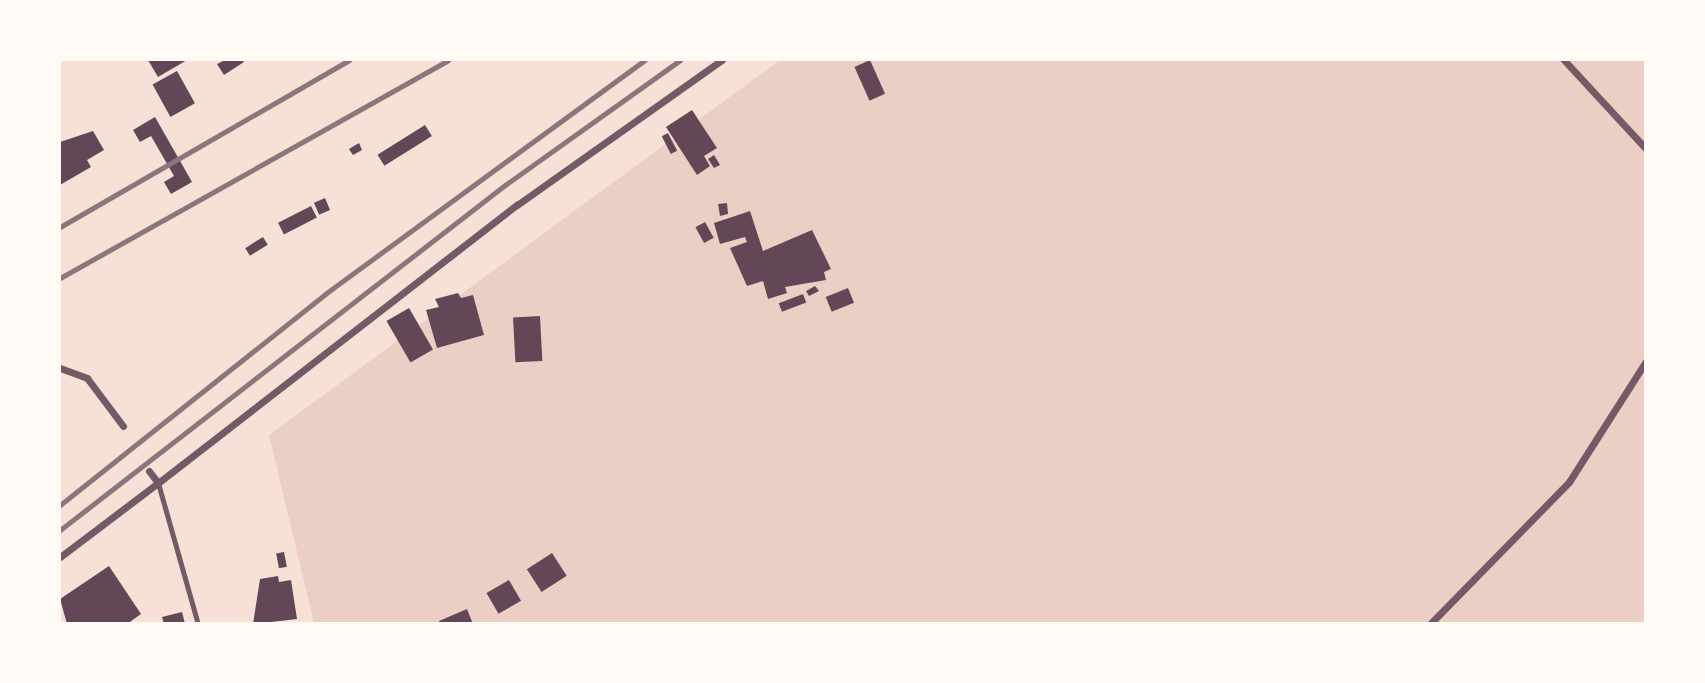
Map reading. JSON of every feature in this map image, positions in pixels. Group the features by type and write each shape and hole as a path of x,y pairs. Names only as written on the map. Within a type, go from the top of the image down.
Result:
{"street":[{"path":"60,557 517,205 722,60"},
{"path":"1563,60 1646,149"},
{"path":"1430,624 1569,482 1646,361"},
{"path":"60,368 87,378 123,426"},
{"path":"149,471 158,483"}],"lane":[{"path":"158,483 198,624"}],"shaded area":[{"path":"780,60 1645,60 1645,623 314,623 269,435"}],"building":[{"path":"148,60 187,60 158,77"},
{"path":"225,60 244,62 224,75 217,64"},
{"path":"870,60 885,94 870,101 854,67"},
{"path":"177,71 195,103 170,117 153,85"},
{"path":"692,110 717,148 704,156 710,166 697,175 666,127"},
{"path":"155,117 192,182 171,194 164,182 174,176 151,136 140,142 133,130"},
{"path":"425,125 432,136 384,166 378,155"},
{"path":"93,131 104,150 87,160 91,167 60,185 60,142"},
{"path":"668,133 677,151 671,154 662,136"},
{"path":"359,143 362,150 353,155 349,149"},
{"path":"714,155 720,165 714,168 708,159"},
{"path":"325,198 330,210 319,215 314,203"},
{"path":"727,203 728,214 720,216 718,204"},
{"path":"311,206 317,218 284,234 278,223"},
{"path":"750,211 763,251 812,230 831,269 824,272 826,280 785,287 787,293 768,299 763,281 747,286 730,248 747,242 745,237 720,244 714,223"},
{"path":"705,222 714,238 704,243 695,227"},
{"path":"263,237 268,245 250,256 245,248"},
{"path":"815,286 819,291 809,296 806,291"},
{"path":"848,288 854,303 832,312 826,297"},
{"path":"458,293 461,298 473,295 484,335 437,348 426,310 439,307 435,299"},
{"path":"803,294 806,302 782,312 779,303"},
{"path":"409,308 433,350 410,363 386,321"},
{"path":"540,316 542,361 515,362 513,317"},
{"path":"284,552 287,567 279,568 276,554"},
{"path":"552,553 567,576 542,592 527,569"},
{"path":"109,566 141,614 127,624 67,624 60,599"},
{"path":"278,576 279,582 291,580 297,619 253,624 260,579"},
{"path":"509,580 521,601 498,614 486,593"},
{"path":"467,609 473,624 440,624 439,621"},
{"path":"182,612 185,624 164,624 162,617"}],"railway":[{"path":"60,227 349,60"},
{"path":"60,278 448,60"},
{"path":"60,505 325,294 645,60"},
{"path":"60,530 505,185 680,60"}]}
